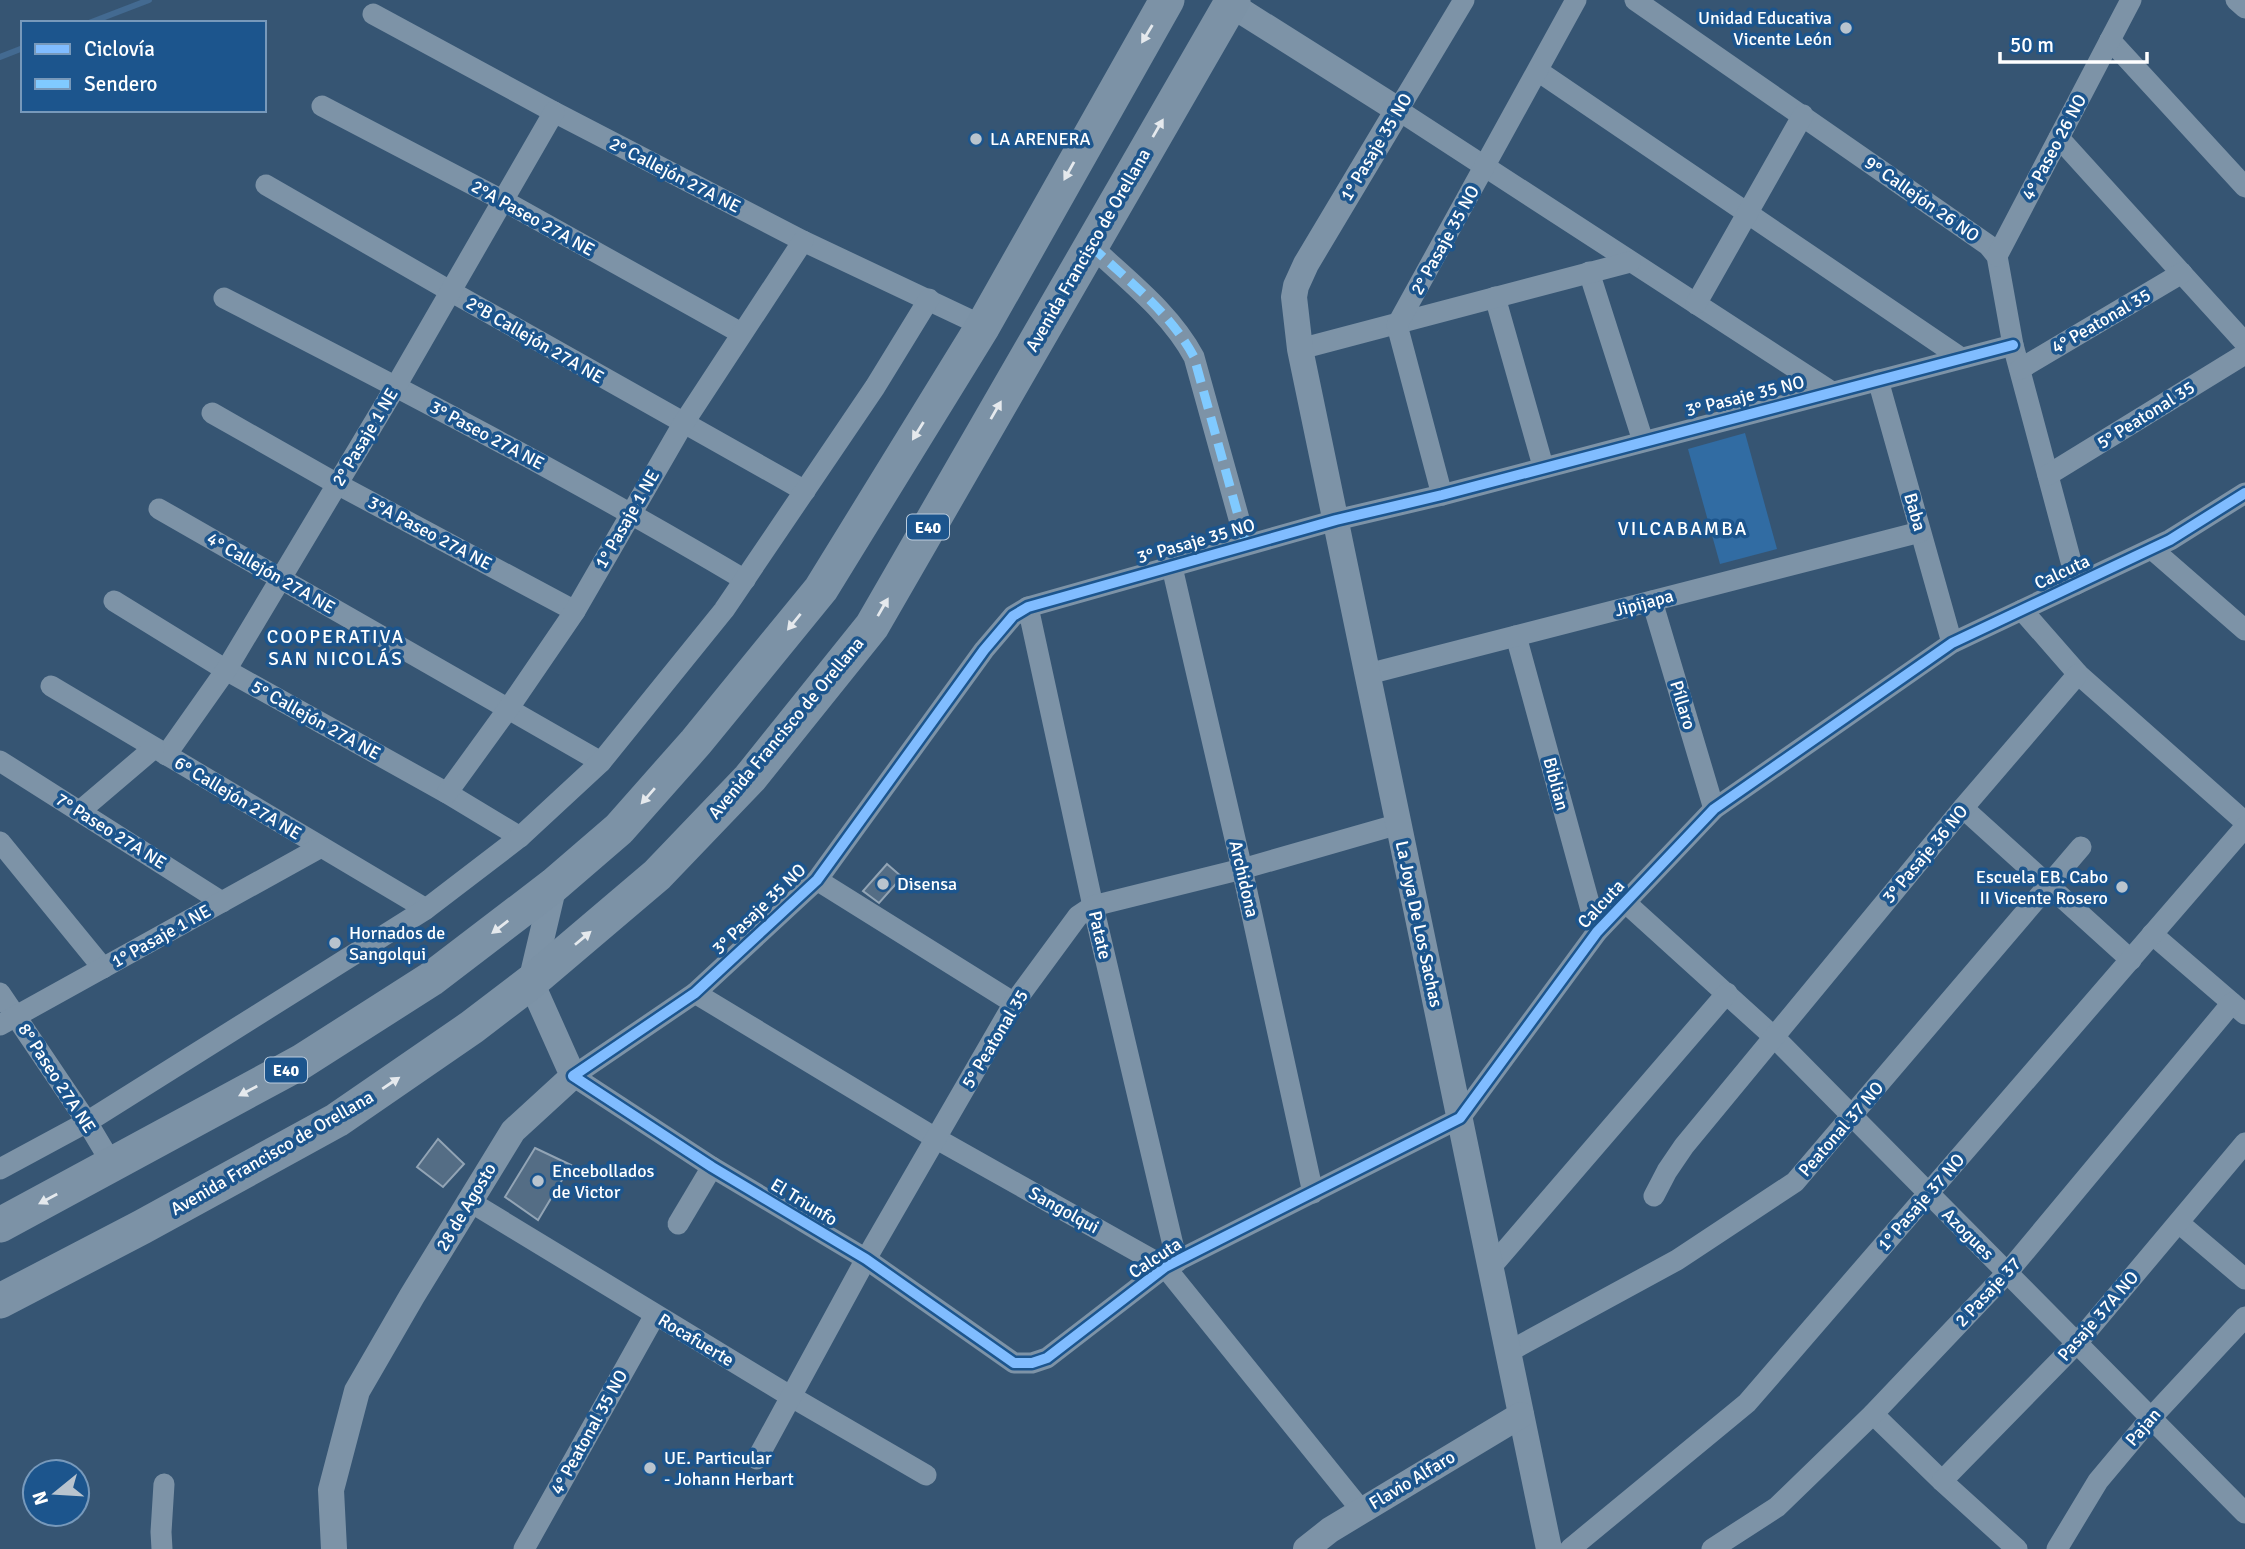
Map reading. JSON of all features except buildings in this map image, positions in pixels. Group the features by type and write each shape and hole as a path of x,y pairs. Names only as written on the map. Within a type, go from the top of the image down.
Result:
{"highway":[{"name":"E40","path":"0,1225 323,1048 432,979 554,885 619,828 696,742 821,589 983,326 1167,0"},
{"name":"Avenida Francisco de Orellana","path":"0,1301 142,1227 337,1119 472,1027 531,982 657,875 750,778 872,626 1232,2"}],"street":[{"name":"1° Pasaje 35 NO","path":"1294,298 1306,264 1464,0"},
{"name":"2° Pasaje 35 NO","path":"1397,325 1576,0"},
{"name":"9° Callejón 26 NO","path":"1635,0 1803,115 1988,246 1997,256"},
{"name":"4° Paseo 26 NO","path":"1997,256 2131,0"},
{"path":"2235,0 2245,8"},
{"path":"1232,2 1485,169 1832,392"},
{"name":"2° Callejón 27A NE","path":"373,14 554,112 803,241 983,326"},
{"path":"2110,40 2245,187"},
{"path":"1538,71 1961,358"},
{"name":"2°A Paseo 27A NE","path":"322,106 505,201 741,333"},
{"name":"2° Pasaje 1 NE","path":"80,811 160,751 226,670 505,201 554,112"},
{"path":"1696,304 1803,115"},
{"path":"2059,138 2245,343"},
{"name":"2°B Callejón 27A NE","path":"266,185 682,424 805,491"},
{"name":"1° Pasaje 1 NE","path":"447,793 575,611 682,424 803,241"},
{"path":"1090,245 1168,319 1183,337 1194,357 1246,544"},
{"path":"1997,256 2013,345 2077,584"},
{"path":"1300,349 1630,262"},
{"path":"1589,272 1643,440"},
{"name":"4° Peatonal 35","path":"2020,369 2182,273"},
{"path":"1495,297 1543,467"},
{"name":"3° Paseo 27A NE","path":"224,298 396,386 630,512 745,580"},
{"name":"La Joya De Los Sachas","path":"1294,298 1300,349 1549,1549"},
{"path":"0,1169 87,1122 426,909 520,837 601,762 724,610 875,387 929,299"},
{"path":"1397,325 1442,495"},
{"name":"3° Pasaje 35 NO","path":"573,1076 695,993 817,880 984,650 1013,617 1028,607 1336,520 1442,495 1643,440 2013,345"},
{"name":"5° Peatonal 35","path":"2048,475 2245,354"},
{"name":"Baba","path":"1878,380 1952,643"},
{"name":"3°A Paseo 27A NE","path":"212,413 337,484 575,611"},
{"name":"Calcuta","path":"1014,1363 1032,1363 1047,1358 1171,1265 1460,1118 1597,932 1714,808 1952,643 2170,540 2245,493"},
{"name":"4° Callejón 27A NE","path":"159,509 601,762"},
{"name":"Jipijapa","path":"1368,674 1920,532"},
{"path":"2152,549 2245,631"},
{"name":"Archidona","path":"1172,567 1313,1193"},
{"name":"5° Callejón 27A NE","path":"114,601 226,670 447,793 520,837"},
{"name":"Píllaro","path":"1653,601 1714,808"},
{"name":"Patate","path":"1028,607 1171,1265"},
{"path":"2022,610 2078,674 2245,822"},
{"name":"Biblian","path":"1516,636 1597,932"},
{"name":"3° Pasaje 36 NO","path":"1654,1196 1684,1146 1963,808 2078,674"},
{"name":"6° Callejón 27A NE","path":"51,686 426,909"},
{"name":"7° Paseo 27A NE","path":"0,761 222,902"},
{"path":"1963,808 2131,960"},
{"path":"1093,906 1242,869 1399,824"},
{"name":"1° Pasaje 37 NO","path":"1570,1549 1747,1403 2245,827"},
{"path":"0,842 103,968"},
{"name":"1° Pasaje 1 NE","path":"8,1020 321,847"},
{"name":"Peatonal 37 NO","path":"1508,1352 1677,1260 1795,1182 2081,847"},
{"path":"817,880 1014,1003"},
{"path":"554,885 531,982 573,1076"},
{"name":"Azogues","path":"1626,903 1774,1037 2245,1513"},
{"name":"5° Peatonal 35","path":"757,1459 866,1259 1014,1003 1079,916 1093,906"},
{"path":"2152,934 2239,1009"},
{"name":"8° Paseo 27A NE","path":"0,993 8,1020 87,1122 112,1164"},
{"name":"Sangolqui","path":"695,993 937,1139 1171,1265 1362,1511"},
{"path":"1490,1267 1727,993"},
{"name":"2 Pasaje 37","path":"1712,1549 1777,1507 1873,1414 2007,1273 2239,1009"},
{"name":"El Triunfo","path":"573,1076 712,1167 866,1259 1014,1363"},
{"name":"28 de Agosto","path":"334,1549 331,1490 357,1391 513,1131 573,1076"},
{"name":"Pasaje 37A NO","path":"1942,1481 2077,1343 2245,1143"},
{"path":"678,1224 712,1167"},
{"name":"Rocafuerte","path":"469,1202 926,1475"},
{"path":"2179,1223 2245,1279"},
{"name":"4° Peatonal 35 NO","path":"524,1549 655,1315"},
{"name":"Pajan","path":"2057,1549 2098,1481 2150,1419 2245,1317"},
{"path":"1873,1414 2017,1549"},
{"name":"Flavio Alfaro","path":"1306,1549 1330,1530 1521,1415"},
{"path":"162,1549 160,1532 164,1484"}],"shaded area":[{"path":"1745,433 1777,549 1720,564 1688,449"}],"waterway":[{"path":"94,21 149,0"},
{"path":"0,57 21,49"}],"marked path":[{"path":"1090,245 1160,311 1173,325 1194,357 1246,544"}],"cycle path":[{"path":"2013,345 1442,495 1336,520 1028,607 1013,616 984,650 817,880 695,993 573,1076 712,1167 866,1259 1014,1363 1032,1363 1047,1358 1165,1267 1460,1118 1597,932 1714,809 1952,643 2170,540 2245,493"}],"place":[{"name":"Unidad Educativa Vicente León","path":"1846,28"},
{"name":"LA ARENERA","path":"976,139"},
{"name":"Disensa","path":"883,884"},
{"name":"Escuela EB. Cabo II Vicente Rosero","path":"2122,887"},
{"name":"Hornados de Sangolqui","path":"335,943"},
{"name":"Encebollados de Victor","path":"538,1181"},
{"name":"UE. Particular - Johann Herbart","path":"650,1468"}],"district":[{"name":"VILCABAMBA","path":"1683,528"},
{"name":"COOPERATIVA SAN NICOLÁS","path":"336,647"}]}
